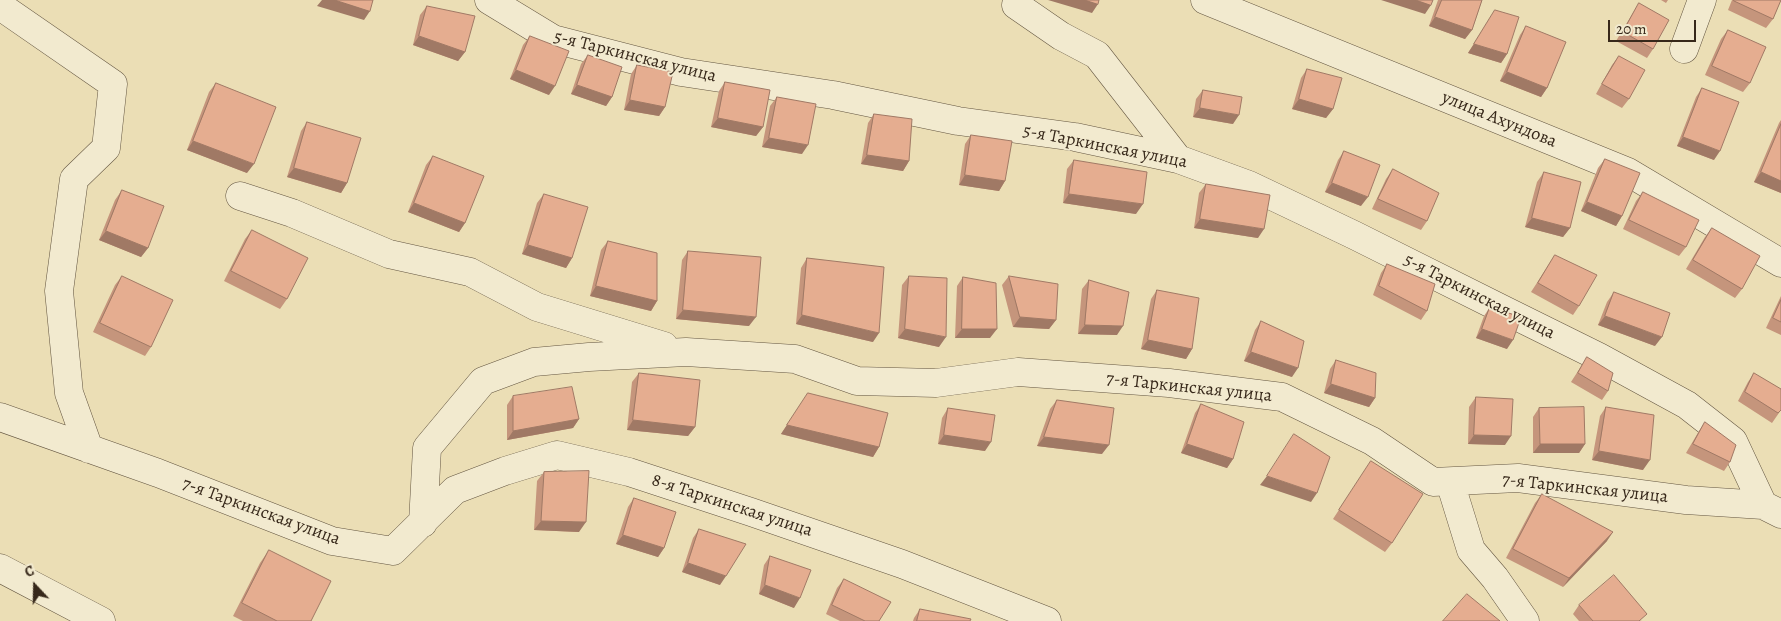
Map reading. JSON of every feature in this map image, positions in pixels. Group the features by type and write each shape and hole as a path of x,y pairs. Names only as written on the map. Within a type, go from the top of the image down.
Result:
{"street":[{"name":"5-я Таркинская улица","path":"489,0 553,39 681,72 833,95 958,121 1075,137 1178,159 1249,185 1354,235 1599,358 1687,405 1733,441 1772,509"},
{"name":"улица Ахундова","path":"1205,0 1628,172 1781,263"},
{"path":"1684,49 1702,0"},
{"path":"1016,5 1061,36 1097,55 1178,159"},
{"path":"0,6 113,84 106,148 74,179 59,290 69,393 89,449"},
{"name":"7-я Таркинская улица","path":"240,196 292,214 389,254 470,272 537,307 686,352"},
{"name":"7-я Таркинская улица","path":"0,417 158,473 332,541 393,551 423,523 427,448 483,381 534,362 686,352 795,359 857,381 936,383 1018,372 1169,383 1282,398 1372,441 1433,482 1518,478 1772,509"},
{"name":"8-я Таркинская улица","path":"423,523 455,490 505,470 557,455 629,472 760,515 902,564 1047,621"},
{"path":"1450,482 1471,550 1494,578 1524,621"},
{"path":"0,568 101,621"}],"building":[{"path":"335,0 373,0 370,11"},
{"path":"1085,0 1099,0 1098,4"},
{"path":"1416,0 1433,0 1431,5"},
{"path":"1442,0 1482,0 1472,30 1435,17"},
{"path":"1734,0 1781,0 1773,19"},
{"path":"1639,3 1669,20 1653,49 1623,32"},
{"path":"427,6 475,16 465,52 419,36"},
{"path":"1495,10 1519,17 1507,54 1474,44"},
{"path":"1526,26 1566,42 1547,88 1507,72"},
{"path":"1728,30 1766,47 1750,83 1712,66"},
{"path":"530,36 569,51 555,86 516,70"},
{"path":"588,55 622,67 612,97 577,85"},
{"path":"1619,56 1645,70 1629,99 1602,84"},
{"path":"637,65 673,72 665,107 630,100"},
{"path":"1307,69 1342,78 1333,109 1299,99"},
{"path":"725,82 770,90 763,127 718,118"},
{"path":"216,83 276,107 254,164 193,141"},
{"path":"1702,88 1739,102 1720,151 1683,137"},
{"path":"1203,90 1242,97 1239,115 1200,108"},
{"path":"777,97 816,104 808,145 769,138"},
{"path":"874,114 912,119 909,161 867,155"},
{"path":"307,122 361,138 347,183 294,168"},
{"path":"1781,124 1781,181 1761,172"},
{"path":"971,135 1012,141 1005,181 965,175"},
{"path":"1344,151 1380,165 1368,197 1332,183"},
{"path":"433,156 484,176 465,223 414,203"},
{"path":"1605,159 1640,173 1622,216 1587,202"},
{"path":"1074,160 1147,172 1143,204 1069,194"},
{"path":"1393,169 1439,193 1427,221 1378,199"},
{"path":"1544,172 1581,182 1570,228 1532,218"},
{"path":"1206,184 1270,195 1264,229 1200,219"},
{"path":"122,190 164,206 148,248 106,231"},
{"path":"1643,192 1699,220 1686,247 1629,220"},
{"path":"544,194 588,207 572,258 528,245"},
{"path":"1712,228 1760,256 1742,289 1693,260"},
{"path":"252,230 308,258 287,299 231,271"},
{"path":"608,241 657,253 657,301 596,286"},
{"path":"688,251 761,257 756,317 683,310"},
{"path":"1555,255 1597,275 1579,306 1538,283"},
{"path":"807,258 884,267 879,333 802,315"},
{"path":"1387,264 1435,284 1427,311 1379,286"},
{"path":"122,276 173,300 151,347 100,323"},
{"path":"909,276 947,278 946,337 905,329"},
{"path":"1009,276 1058,284 1056,320 1020,317"},
{"path":"963,277 996,283 997,329 962,329"},
{"path":"1089,280 1129,292 1123,326 1085,325"},
{"path":"1157,290 1199,298 1192,349 1148,340"},
{"path":"1614,292 1670,313 1662,337 1605,316"},
{"path":"1781,300 1781,322 1773,318"},
{"path":"1490,307 1521,317 1513,340 1482,329"},
{"path":"1261,321 1304,341 1298,368 1251,352"},
{"path":"1587,357 1613,373 1608,391 1578,373"},
{"path":"1336,360 1376,373 1375,398 1331,384"},
{"path":"639,373 700,380 695,427 633,420"},
{"path":"1754,373 1781,389 1781,410 1778,413 1745,392"},
{"path":"572,387 579,419 513,431 513,396"},
{"path":"808,393 888,413 879,447 787,425"},
{"path":"1476,397 1513,399 1511,436 1474,435"},
{"path":"1057,400 1114,408 1109,445 1044,437"},
{"path":"1201,404 1244,422 1233,459 1187,444"},
{"path":"1584,407 1585,444 1540,444 1539,408"},
{"path":"1606,407 1654,415 1650,460 1599,451"},
{"path":"948,408 995,415 991,442 944,435"},
{"path":"1705,422 1736,445 1730,462 1693,444"},
{"path":"1294,434 1330,457 1317,493 1267,476"},
{"path":"1371,461 1423,494 1392,543 1339,510"},
{"path":"589,471 586,522 541,521 544,472"},
{"path":"1542,494 1613,532 1569,578 1513,549"},
{"path":"634,498 676,512 664,548 623,535"},
{"path":"699,529 746,544 726,576 688,563"},
{"path":"269,550 331,581 311,621 277,621 242,603"},
{"path":"770,556 811,570 800,598 765,585"},
{"path":"1614,575 1647,614 1639,621 1593,621 1579,605"},
{"path":"844,579 891,602 879,621 865,621 832,605"},
{"path":"1467,594 1500,621 1443,621"},
{"path":"920,609 971,619 970,621 917,621"}]}
